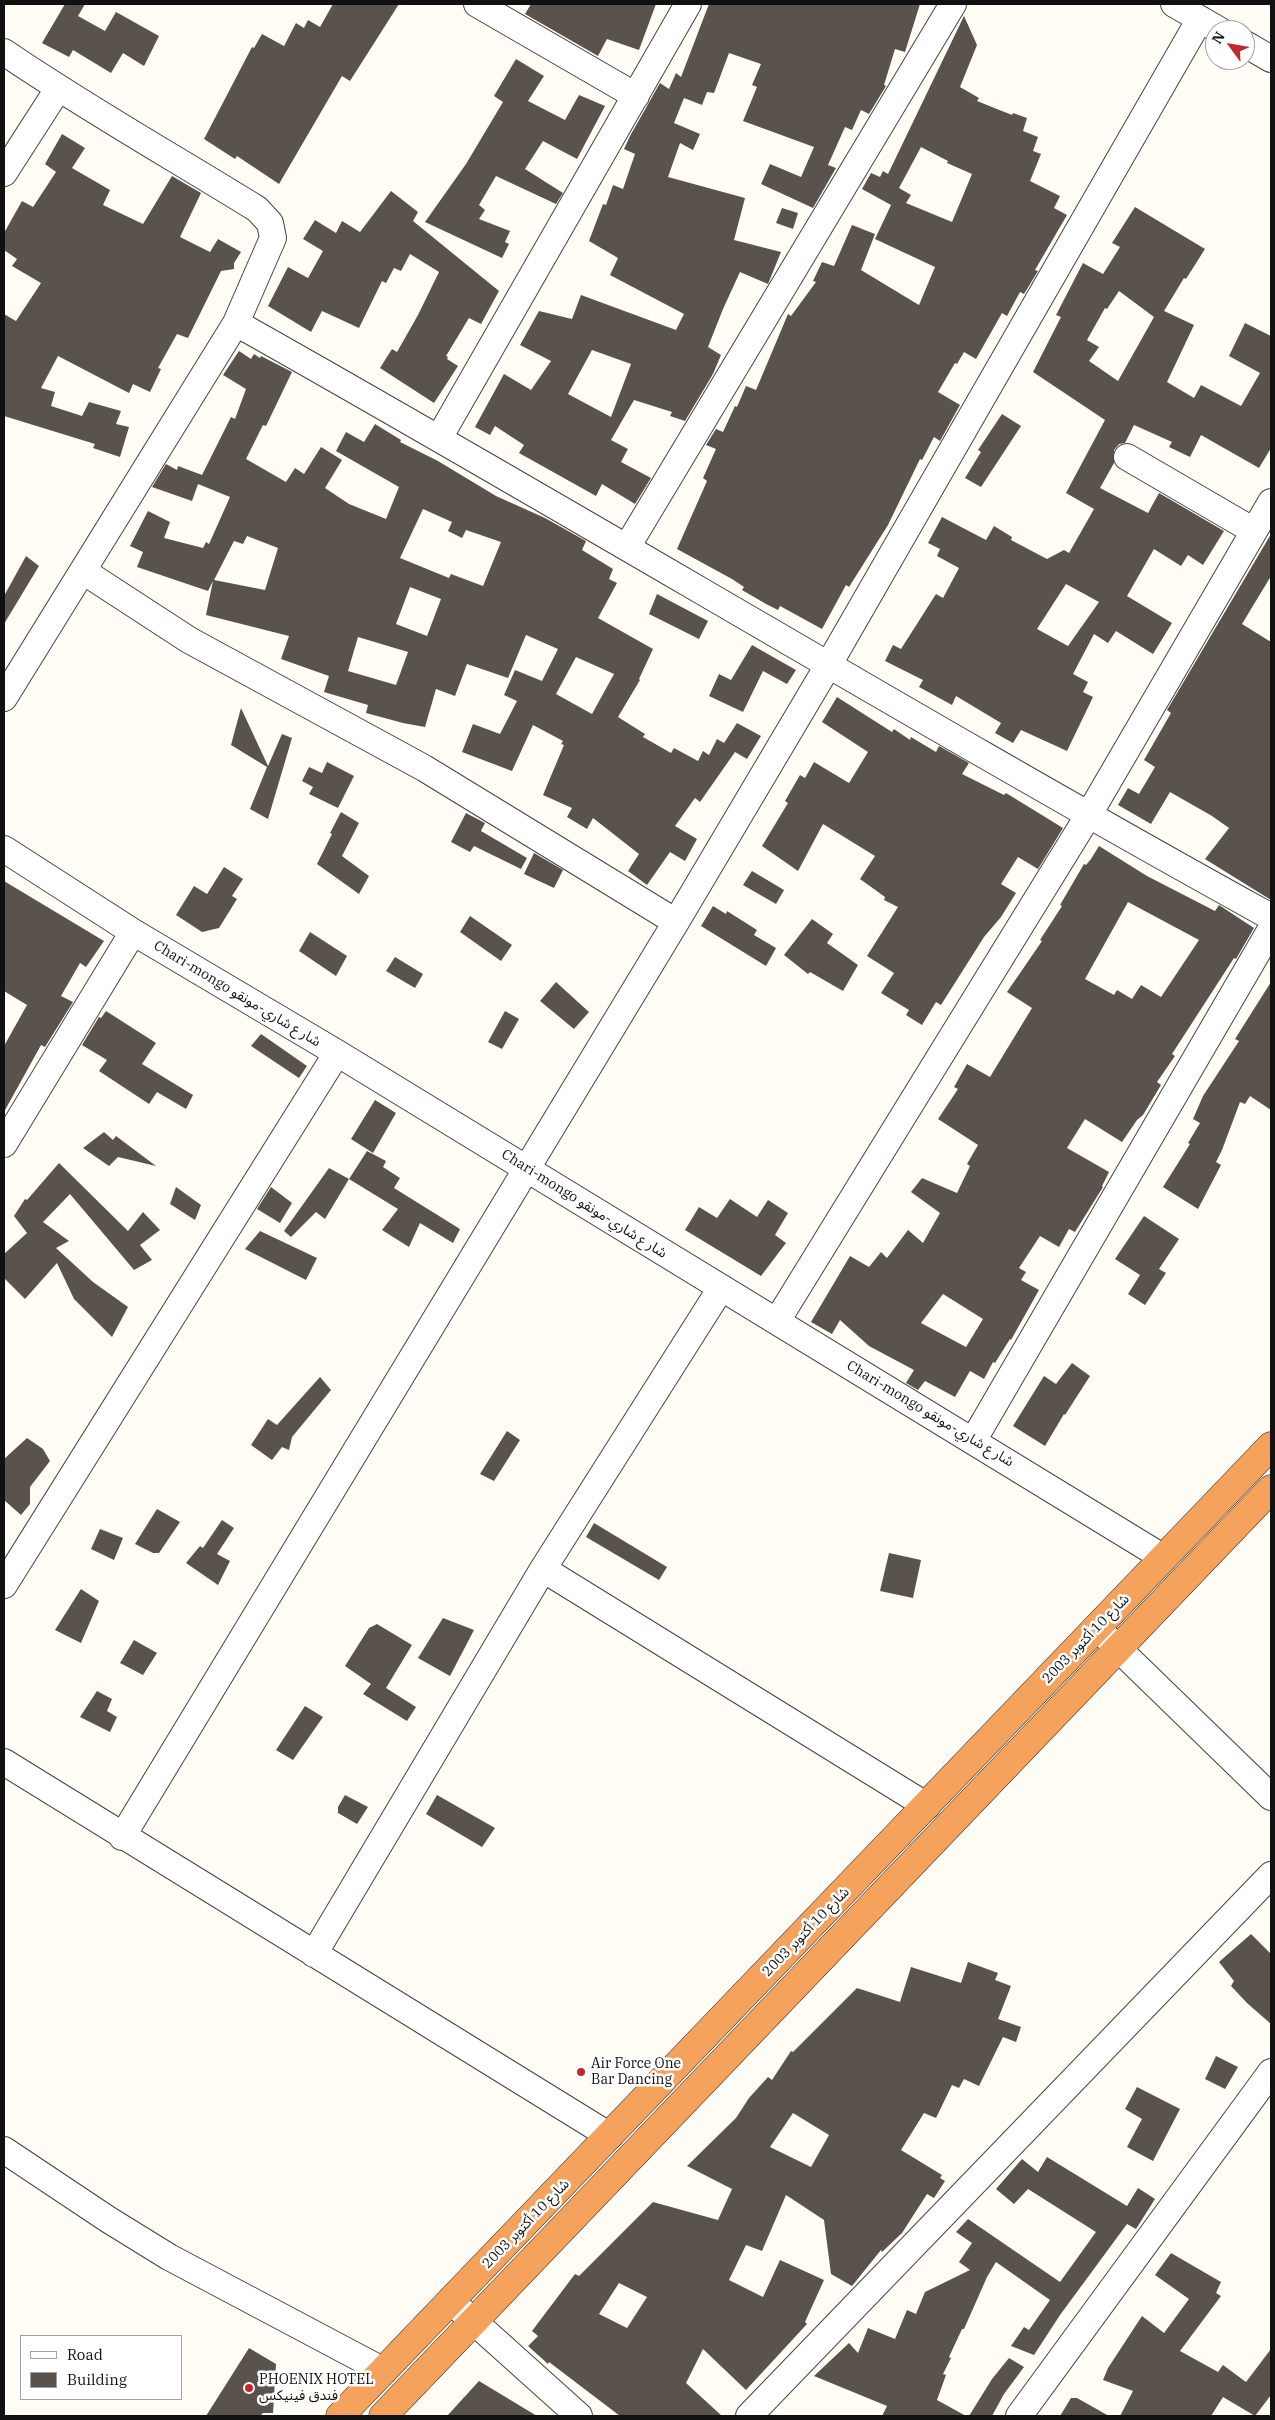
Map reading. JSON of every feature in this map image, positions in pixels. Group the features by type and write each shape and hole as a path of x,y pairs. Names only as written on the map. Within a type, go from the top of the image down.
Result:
{"highway":[{"name":"شارع 10 أكتوبر 2003","path":"340,2416 1271,1446"},
{"name":"شارع 10 أكتوبر 2003","path":"383,2416 1271,1489"}],"street":[{"path":"477,4 636,96"},
{"path":"439,438 688,4"},
{"path":"627,547 953,4"},
{"path":"1174,4 1205,22"},
{"path":"122,1837 676,922 1205,33"},
{"path":"1255,50 1271,59"},
{"path":"4,52 58,89 257,209 270,223 273,238 236,323 4,698"},
{"path":"4,173 58,89"},
{"path":"236,323 439,438 1088,816 1271,917"},
{"path":"1127,457 1254,530"},
{"path":"777,1321 1088,816 1271,502"},
{"path":"82,571 189,640 424,768 676,922"},
{"name":"Chari-mongo شار ع شاري-مونقو","path":"4,849 133,932 337,1053 1164,1558"},
{"path":"973,1441 1271,929"},
{"path":"4,1144 133,932"},
{"path":"4,1585 337,1053"},
{"path":"314,1954 543,1569 721,1288"},
{"path":"543,1569 926,1806"},
{"path":"1097,1628 1271,1797"},
{"path":"4,1762 122,1837 610,2136"},
{"path":"750,2416 1271,1874"},
{"path":"1019,2416 1271,2072"},
{"path":"4,2150 109,2220 169,2257 384,2371"},
{"path":"451,2301 579,2416"}],"building":[{"path":"65,4 85,4 78,16 105,31 116,12 159,36 144,66 123,53 111,73 73,50 69,57 42,43"},
{"path":"333,4 399,4 350,81 342,76 279,184 237,156 235,159 204,139 252,47 254,48 262,34 284,46 296,23 304,28 308,20 320,27"},
{"path":"531,4 656,4 639,50 607,39 598,56 525,14"},
{"path":"709,4 920,4 905,52 895,49 884,85 886,86 869,114 861,110 852,130 845,127 828,165 836,168 813,208 761,184 770,164 801,177 814,147 743,121 757,87 752,85 761,64 729,53 714,93 707,92 702,105 684,98 674,123 700,134 693,150 680,143 668,177 745,198 734,240 781,252 768,284 740,272 708,347 721,355 713,374 685,421 670,416 672,412 634,400 611,440 628,449 621,462 651,478 635,504 602,484 596,496 519,453 524,445 495,426 490,435 475,427 504,374 531,390 551,361 520,345 539,311 572,319 581,295 676,330 684,314 610,275 618,258 589,241 603,204 606,205 613,185 623,189 635,154 624,149 630,136 660,83 669,89 676,73 681,77","holes":["592,350 631,364 611,417 568,394"]},
{"path":"964,16 977,45 960,87 979,98 977,101 1012,115 1013,113 1027,118 1023,131 1038,137 1033,151 1041,154 1030,181 1060,196 1054,208 1067,215 1035,270 1038,271 1024,294 1020,292 1007,316 1002,313 976,359 964,352 957,364 955,363 938,392 960,405 940,441 934,437 922,460 920,459 888,525 849,587 846,585 822,629 780,606 778,610 766,604 742,590 744,587 732,579 677,549 707,481 703,478 716,449 706,445 716,429 723,432 746,386 756,390 788,314 791,316 816,282 813,281 822,262 834,266 852,225 875,234 861,270 919,305 935,267 875,239 891,205 862,189 871,173 880,177 883,171 888,174","holes":["921,147 948,161 947,163 972,174 952,222 906,203 911,195 899,188"]},
{"path":"516,59 544,76 528,101 565,120 579,95 605,106 577,159 543,141 525,169 563,193 556,204 496,176 479,205 485,210 479,219 510,231 505,242 509,244 502,258 425,222 466,164 503,102 494,96"},
{"path":"62,134 85,148 72,168 110,190 103,205 143,224 172,176 201,193 180,237 210,252 218,239 241,252 234,263 234,269 221,271 188,338 177,334 158,368 161,369 150,392 133,384 129,393 58,356 41,388 55,392 51,406 82,416 89,402 121,411 116,424 129,427 120,457 93,448 95,444 4,416 4,314 16,321 41,283 12,266 17,259 4,250 4,233 22,201 33,207 56,172 45,164"},
{"path":"391,191 418,212 413,221 499,291 481,324 469,318 446,356 448,357 447,359 458,366 434,403 380,368 392,349 397,352 439,272 410,254 401,271 394,268 386,283 382,281 359,328 322,311 311,332 268,306 288,267 308,278 323,251 303,239 315,220 336,233 342,221 360,232"},
{"path":"1135,207 1205,249 1186,279 1184,278 1164,311 1194,325 1167,382 1194,398 1201,385 1241,406 1260,373 1229,356 1245,323 1271,336 1271,448 1259,468 1201,435 1190,457 1169,447 1172,442 1134,425 1125,443 1119,444 1114,450 1114,463 1100,488 1148,513 1159,493 1224,531 1203,565 1188,555 1181,566 1154,549 1127,596 1172,623 1153,654 1116,631 1108,643 1094,634 1073,674 1088,682 1083,692 1093,697 1067,751 1021,730 1013,743 995,733 1001,723 956,696 952,705 919,687 923,680 885,661 893,645 901,649 936,594 943,598 959,568 937,556 940,549 928,543 942,517 986,540 994,526 1012,537 1011,540 1047,559 1064,550 1069,553 1094,509 1066,493 1105,420 1033,372 1061,317 1056,315 1083,263 1103,274 1120,247 1112,243","holes":["1119,291 1154,317 1118,381 1089,361 1099,347 1087,340 1105,308 1107,309","1066,584 1099,602 1068,646 1037,629"]},
{"path":"782,208 798,213 793,229 776,223"},
{"path":"239,351 251,359 254,354 260,358 261,356 292,372 266,426 263,425 246,459 286,482 295,468 304,474 321,447 342,460 325,488 349,504 386,519 399,487 336,451 346,432 364,442 375,424 401,440 400,442 438,461 496,496 545,518 586,541 582,550 613,569 609,579 617,583 598,618 653,649 640,680 618,717 645,734 643,737 671,753 674,748 698,761 703,751 709,755 717,739 724,743 737,723 761,736 747,759 735,752 700,802 695,798 675,826 697,839 685,861 670,852 647,885 628,871 639,854 593,818 587,829 567,817 572,808 543,795 564,745 561,744 563,741 533,725 512,771 462,752 473,724 500,734 517,701 504,695 515,670 542,681 558,649 526,635 508,678 467,664 455,696 436,689 425,727 403,723 366,713 368,705 324,692 329,676 281,659 289,636 206,615 213,581 208,591 137,567 143,552 130,546 148,511 170,522 164,538 203,548 206,542 209,544 230,497 198,484 192,501 152,487 166,464 177,470 178,466 202,475 231,417 235,419 246,389 223,375","holes":["423,509 452,522 448,531 462,538 466,530 501,542 483,586 451,574 449,578 400,558","247,536 278,548 265,590 214,580 234,541 243,544","410,587 441,599 427,636 396,624","358,637 408,652 396,685 348,671","576,657 614,674 592,714 556,694"]},
{"path":"1002,414 1021,426 981,487 965,478 981,452 978,450"},
{"path":"1271,534 1271,576 1242,624 1271,642 1271,900 1205,859 1229,828 1212,816 1170,792 1151,824 1118,805 1128,788 1139,794 1155,767 1144,760 1171,713 1167,710"},
{"path":"26,556 39,566 4,624 4,596"},
{"path":"657,594 708,621 699,639 649,614"},
{"path":"752,645 796,670 787,684 763,671 743,712 709,696 719,674 731,680"},
{"path":"837,697 892,732 894,729 910,740 911,737 936,752 939,746 969,763 962,774 1004,795 1006,793 1063,828 1038,869 1018,857 1001,884 1016,893 1001,917 984,937 941,1005 936,1002 922,1025 906,1015 909,1010 881,993 894,973 867,956 898,907 884,900 885,897 860,879 875,856 823,824 798,871 762,846 788,803 785,801 800,775 805,778 814,762 849,783 868,752 822,722"},
{"path":"241,708 268,766 282,734 292,738 268,819 250,809 267,767 231,745"},
{"path":"327,762 354,776 338,808 309,794 313,787 302,781 309,767 322,773"},
{"path":"341,812 359,823 342,856 369,876 359,894 317,864"},
{"path":"466,813 485,823 481,831 527,858 521,869 474,846 470,852 451,842"},
{"path":"1099,846 1147,876 1215,911 1219,905 1254,928 1236,959 1234,958 1172,1054 1175,1056 1157,1082 1161,1085 1143,1115 1137,1120 1122,1142 1085,1119 1067,1148 1109,1172 1103,1187 1075,1232 1069,1229 1059,1247 1040,1236 1019,1268 1026,1272 1021,1280 1039,1290 1011,1340 995,1363 993,1362 984,1379 970,1371 955,1397 925,1381 918,1390 906,1383 914,1370 869,1346 840,1320 832,1334 811,1322 850,1256 869,1267 881,1252 887,1258 908,1230 923,1243 940,1213 911,1192 922,1178 957,1193 970,1166 967,1164 978,1145 938,1119 958,1089 954,1087 967,1064 990,1077 1032,1008 1007,992 1042,941 1040,940 1062,906 1060,905 1084,864 1086,865","holes":["1128,902 1199,940 1161,997 1141,985 1132,999 1117,990 1114,995 1085,979","943,1294 983,1319 966,1347 921,1323"]},
{"path":"534,853 563,870 554,888 524,874"},
{"path":"224,867 243,879 232,896 237,899 219,928 202,932 176,915 194,886 207,894"},
{"path":"752,871 784,890 776,904 743,885"},
{"path":"4,881 104,941 86,967 80,963 61,996 73,1002 45,1047 41,1045 4,1112 4,1046 27,1005 4,991"},
{"path":"713,906 726,914 727,911 757,930 754,935 776,948 766,966 701,926"},
{"path":"470,916 512,945 501,961 460,932"},
{"path":"812,919 833,934 827,943 858,965 843,991 810,972 808,974 784,955"},
{"path":"310,932 347,956 336,976 299,951"},
{"path":"395,957 423,974 415,988 386,971"},
{"path":"556,982 589,1012 574,1029 540,1001"},
{"path":"1271,982 1271,1110 1250,1096 1245,1104 1240,1102 1216,1162 1221,1165 1198,1209 1163,1187 1190,1144 1188,1143 1200,1123 1193,1119 1203,1096 1239,1041 1235,1039"},
{"path":"106,1011 156,1043 142,1064 193,1095 186,1109 157,1092 149,1104 99,1071 107,1060 82,1045 99,1017 101,1018"},
{"path":"505,1011 519,1019 502,1049 488,1042"},
{"path":"261,1034 307,1066 299,1078 251,1046"},
{"path":"375,1100 396,1113 373,1153 351,1139"},
{"path":"104,1132 113,1140 116,1136 156,1166 118,1157 109,1166 83,1148"},
{"path":"367,1151 386,1161 383,1167 400,1178 394,1188 460,1229 453,1243 420,1223 409,1247 382,1230 398,1209 349,1179"},
{"path":"59,1163 128,1231 143,1212 160,1230 140,1245 152,1260 134,1270 70,1194 43,1222 69,1241 56,1248 93,1282 128,1307 112,1337 74,1299 57,1263 25,1299 4,1278 4,1254 27,1233 14,1216 25,1199 27,1200"},
{"path":"329,1168 349,1179 325,1219 316,1212 291,1237 284,1231"},
{"path":"176,1187 201,1205 195,1220 170,1204"},
{"path":"271,1187 292,1203 280,1223 257,1209"},
{"path":"730,1199 757,1217 768,1200 788,1213 775,1235 786,1243 761,1276 685,1230 699,1207 717,1218"},
{"path":"1144,1216 1179,1239 1159,1269 1166,1273 1145,1305 1128,1294 1140,1275 1115,1259"},
{"path":"260,1231 317,1258 306,1280 245,1249"},
{"path":"1072,1363 1090,1376 1045,1446 1013,1426 1044,1376 1056,1384"},
{"path":"320,1377 331,1390 292,1437 289,1450 282,1447 272,1460 251,1445 268,1419 277,1425"},
{"path":"507,1431 520,1440 494,1481 480,1474"},
{"path":"27,1438 43,1449 50,1461 30,1487 30,1504 21,1515 4,1500 4,1459"},
{"path":"157,1509 180,1522 159,1553 153,1553 135,1544"},
{"path":"222,1520 234,1528 217,1554 230,1561 218,1585 186,1563 200,1546 203,1548"},
{"path":"594,1523 667,1567 659,1580 586,1537"},
{"path":"100,1529 123,1538 114,1560 91,1549"},
{"path":"889,1553 921,1560 913,1598 880,1591"},
{"path":"81,1589 99,1601 81,1643 55,1630"},
{"path":"443,1618 474,1630 450,1676 418,1658"},
{"path":"377,1624 412,1645 386,1688 416,1707 407,1721 363,1694 371,1684 345,1666 369,1628"},
{"path":"134,1640 157,1653 143,1675 120,1663"},
{"path":"97,1691 112,1699 107,1711 117,1717 110,1732 80,1717"},
{"path":"305,1706 323,1717 293,1760 276,1750"},
{"path":"345,1795 368,1807 357,1824 338,1813 338,1807"},
{"path":"437,1795 495,1828 482,1847 426,1814"},
{"path":"1251,1934 1271,1954 1271,2024 1231,1986 1234,1981 1219,1962"},
{"path":"968,1962 998,1973 995,1980 1011,1986 998,2019 1021,2027 1016,2042 1003,2037 979,2086 964,2079 959,2088 952,2085 936,2118 924,2113 901,2150 942,2175 940,2178 945,2181 934,2198 927,2194 902,2233 882,2252 881,2250 852,2286 831,2274 824,2220 786,2195 762,2251 746,2245 729,2280 763,2297 780,2260 824,2280 805,2322 807,2324 746,2390 703,2349 686,2383 722,2416 620,2416 549,2362 548,2364 528,2346 538,2336 532,2331 575,2274 579,2276 653,2202 718,2220 732,2189 687,2166 736,2118 749,2098 768,2077 772,2080 791,2051 793,2052 857,1988 900,2002 911,1967 961,1983","holes":["793,2113 829,2135 811,2167 770,2147","619,2283 647,2297 627,2328 599,2314"]},
{"path":"1216,2056 1238,2067 1225,2089 1205,2079"},
{"path":"1137,2087 1180,2109 1153,2161 1127,2147 1142,2119 1125,2109"},
{"path":"1047,2157 1127,2206 1138,2188 1155,2199 1136,2229 1127,2224 1060,2315 1034,2355 1011,2346 1024,2327 1029,2330 1050,2300 996,2262 949,2357 951,2358 943,2374 946,2375 937,2400 966,2416 882,2416 887,2406 814,2376 849,2343 858,2353 868,2328 895,2339 907,2310 916,2314 925,2292 970,2270 959,2262 972,2243 956,2232 968,2219 1060,2282 1096,2232 1028,2189 1014,2204 996,2189 1022,2159 1038,2172"},
{"path":"1171,2253 1221,2282 1216,2293 1221,2296 1180,2351 1218,2372 1223,2365 1246,2382 1271,2349 1271,2395 1255,2416 1223,2397 1211,2416 1120,2416 1133,2391 1103,2380 1108,2368 1142,2316 1164,2333 1189,2299 1155,2275"},
{"name":"PHOENIX HOTEL فندق فينيكس","path":"249,2348 276,2364 273,2413 263,2413 260,2416 206,2416"},
{"path":"1009,2358 1024,2367 1004,2394 992,2416 969,2416 992,2379"},
{"path":"479,2381 537,2416 447,2416"},
{"path":"1071,2398 1077,2398 1109,2416 1060,2416"}],"place":[{"name":"Air Force One Bar Dancing","path":"581,2072"},
{"name":"PHOENIX HOTEL فندق فينيكس","path":"249,2388"}]}
